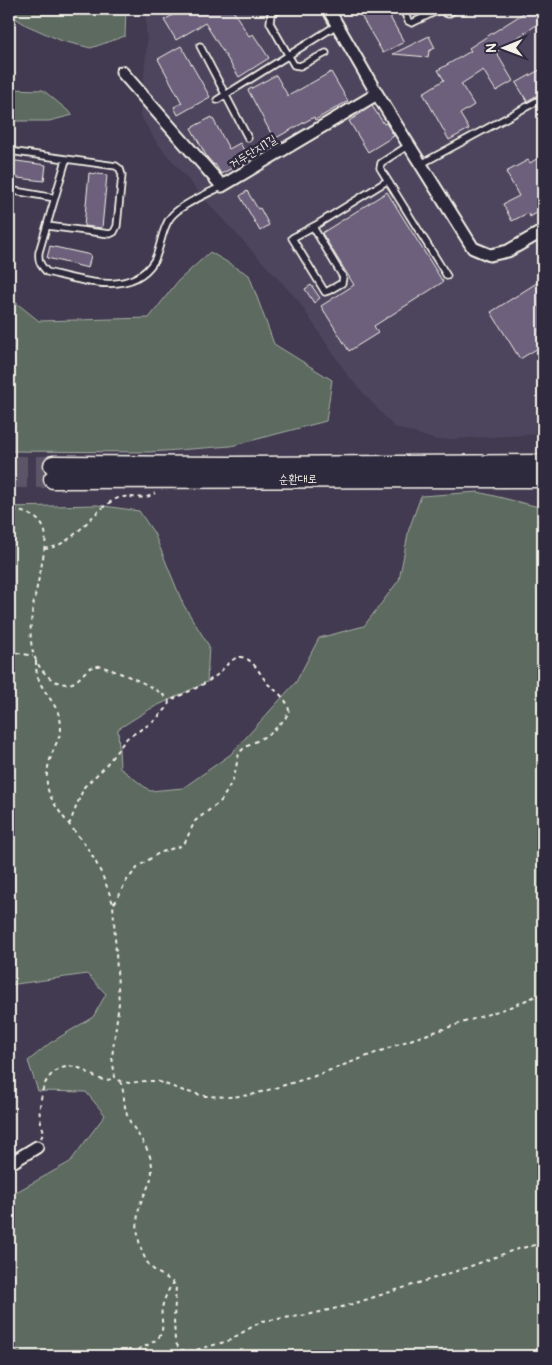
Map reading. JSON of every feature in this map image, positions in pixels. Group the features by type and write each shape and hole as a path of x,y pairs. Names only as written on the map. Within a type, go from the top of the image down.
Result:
{"main road":[{"name":"순환대로","path":"543,464 239,466 53,472 543,478"}],"street":[{"path":"328,9 377,94 473,248 490,255 508,251 543,231"},
{"name":"거두단지1길","path":"122,72 222,186 377,94"},
{"path":"9,1164 37,1147"}],"lane":[{"path":"280,9 271,14 270,23 296,67 326,53"},
{"path":"403,9 408,21 412,23 427,12 441,9 448,14 456,9"},
{"path":"217,100 337,25"},
{"path":"200,46 248,138"},
{"path":"421,164 543,98"},
{"path":"409,145 381,163 380,168 448,276"},
{"path":"9,151 116,166 120,169 122,175 117,226 114,232 110,234 47,226"},
{"path":"66,160 38,260 47,272 91,282 117,283 130,281 139,276 148,269 154,260 170,217 178,210 222,186"},
{"path":"313,227 343,277 342,283 328,292 325,292 292,238 313,227 387,180"},
{"path":"9,190 55,198"}],"path":[{"path":"44,549 67,541 113,500 120,497 144,498 156,492"},
{"path":"13,510 28,513 41,523 45,535 31,619 33,656 46,674 57,682 68,684 77,682 88,668 100,666 149,686 166,696 169,701 168,707 153,722 127,738 103,769 84,788 80,793 73,818 69,825"},
{"path":"9,650 33,656"},
{"path":"113,904 127,880 139,866 160,853 186,842 196,821 221,801 227,791 234,777 239,753 244,748 271,733 285,719 289,711 286,701 244,657 233,660 217,675 169,701"},
{"path":"36,661 38,679 53,702 61,722 60,735 48,765 46,782 50,795 97,865 113,904 119,1003 112,1057 114,1077"},
{"path":"114,1077 129,1083 157,1081 205,1096 229,1097 251,1095 312,1077 543,993"},
{"path":"37,1147 44,1132 38,1117 42,1090 49,1076 60,1069 70,1067 84,1070 100,1079 110,1080 114,1077"},
{"path":"120,1081 124,1089 124,1105 128,1117 145,1146 152,1164 152,1177 138,1211 140,1244 149,1265 176,1286 175,1341 181,1350 192,1351 228,1341 262,1321 307,1315 346,1306 543,1242"},
{"path":"123,1356 159,1337 162,1331 162,1306 173,1283"}],"shaded area":[{"path":"145,9 543,9 543,434 437,440 394,427 348,376 297,299 214,210 157,143 140,115 147,44"}],"green space":[{"path":"9,9 126,9 125,36 91,48 62,41 26,25 9,14"},
{"path":"9,89 43,90 73,115 49,121 9,121"},
{"path":"210,252 249,275 274,344 332,380 326,421 231,446 150,452 9,451 9,297 39,321 149,318 178,281"},
{"path":"478,492 543,508 543,1356 9,1356 9,1196 70,1162 105,1115 86,1092 38,1091 28,1061 50,1043 93,1017 106,994 87,974 9,985 9,507 97,505 139,511 154,533 183,604 209,646 207,682 150,709 118,729 120,768 150,791 183,788 231,754 296,682 319,638 364,626 399,580 409,529 421,496"}],"building":[{"path":"169,9 232,9 249,36 253,34 269,58 239,77 205,23 176,40 164,20 173,15"},
{"path":"357,9 391,9 391,19 404,42 383,53"},
{"path":"532,9 541,22 496,52 513,81 496,91 483,70 461,84 474,105 460,114 469,129 449,140 423,93 444,80 438,70 471,51 469,48"},
{"path":"429,36 435,48 429,51 428,57 393,54"},
{"path":"181,46 210,97 178,115 174,107 182,103 158,59"},
{"path":"543,68 543,92 527,101 516,83"},
{"path":"331,72 348,101 315,120 314,117 274,139 248,90 276,75 288,96"},
{"path":"372,106 394,136 368,152 349,121"},
{"path":"212,117 229,149 240,143 249,159 221,174 215,164 207,157 191,128"},
{"path":"543,155 543,209 530,217 528,213 512,221 503,204 519,196 506,172 528,160 530,163"},
{"path":"9,160 46,165 44,181 9,177"},
{"path":"89,173 107,175 102,228 84,226"},
{"path":"247,191 258,209 260,208 269,225 260,231 240,196"},
{"path":"387,192 443,282 374,326 378,333 349,351 321,306 354,285 322,233"},
{"path":"50,246 91,255 88,268 47,258"},
{"path":"543,279 543,345 520,359 491,312"},
{"path":"311,285 320,298 314,303 305,289"}],"tunnel":[{"path":"9,465 53,465"},
{"path":"9,479 53,479"}]}
